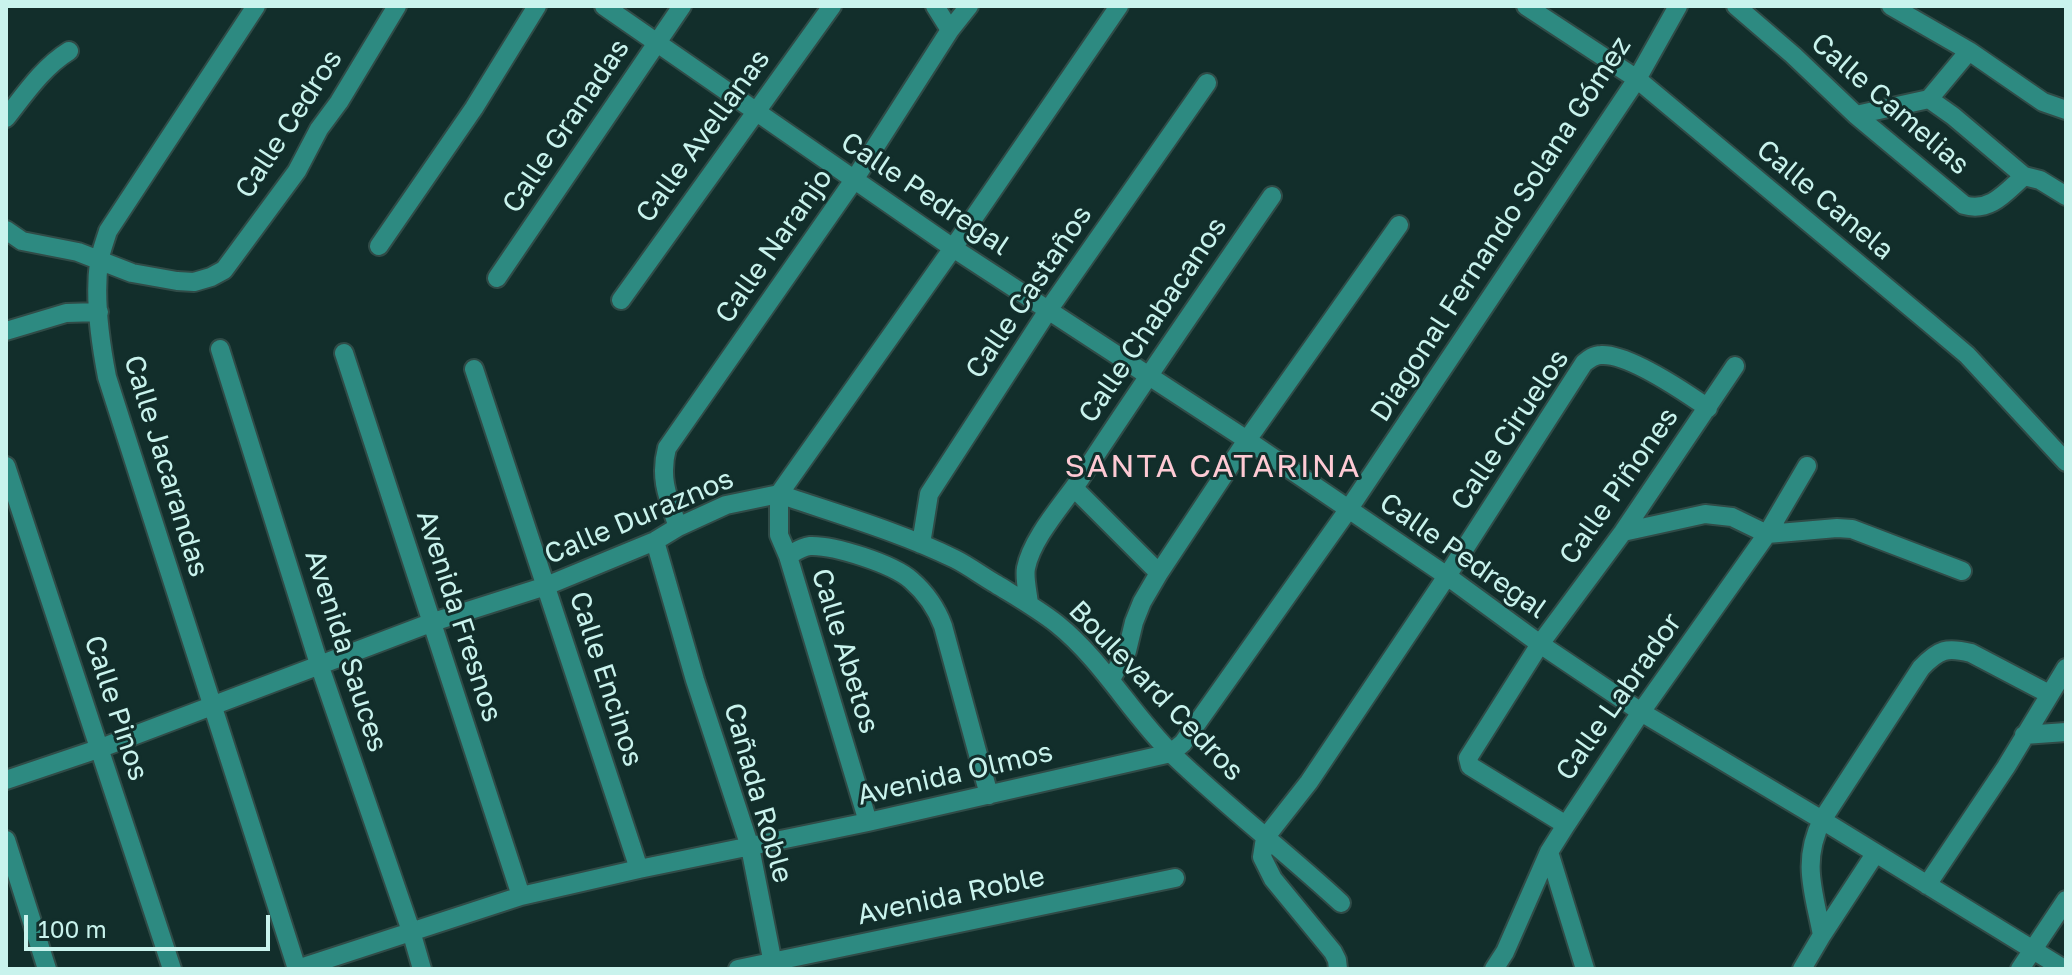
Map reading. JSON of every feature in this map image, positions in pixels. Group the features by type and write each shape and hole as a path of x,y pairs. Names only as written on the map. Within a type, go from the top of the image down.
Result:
{"street":[{"name":"Calle Jacarandas","path":"256,6 108,231 100,260 99,312 107,377 297,969"},
{"name":"Calle Cedros","path":"100,260 132,273 177,281 194,282 224,270 297,171 319,129 339,102 397,6"},
{"path":"379,246 474,108 537,6"},
{"name":"Calle Pedregal","path":"604,6 953,248 1247,440 1641,712 2064,969"},
{"name":"Calle Granadas","path":"497,278 682,6"},
{"name":"Calle Avellanas","path":"621,300 832,6"},
{"path":"935,6 950,30"},
{"name":"Calle Naranjo","path":"678,527 664,484 662,465 667,448 854,180 950,30 969,6"},
{"name":"Calle Duraznos","path":"6,780 101,748 433,622 546,586 655,541 726,505 779,494 1119,6"},
{"name":"Calle Canela","path":"1526,6 1637,79 1967,355 2066,462"},
{"name":"Diagonal Fernando Solana Gómez","path":"1171,753 1183,743 1348,510 1637,79 1678,6"},
{"name":"Calle Camelias","path":"1736,6 1856,115 1964,205 1985,207 2024,176"},
{"path":"1891,6 1969,51 2043,102 2066,110"},
{"path":"6,118 33,83 69,51"},
{"path":"1856,115 1929,99 1969,51"},
{"name":"Calle Castaños","path":"921,544 929,494 1049,309 1207,83"},
{"path":"1929,99 2024,176 2040,180 2066,196"},
{"name":"Calle Chabacanos","path":"1029,604 1025,569 1048,523 1272,196"},
{"path":"1111,679 1127,651 1142,602 1159,573 1247,440 1399,225"},
{"path":"6,230 22,241 78,252 100,260"},
{"path":"6,331 66,313 99,312"},
{"name":"Avenida Sauces","path":"220,349 319,664 422,969"},
{"name":"Avenida Fresnos","path":"344,353 521,896"},
{"name":"Calle Ciruelos","path":"1265,838 1309,782 1584,363 1600,355 1612,356 1672,383 1708,408"},
{"name":"Calle Piñones","path":"1566,825 1470,766 1468,758 1540,644 1623,532 1735,366"},
{"name":"Calle Encinos","path":"474,369 639,869"},
{"name":"Calle Pinos","path":"6,466 172,969"},
{"name":"Calle Labrador","path":"1494,969 1505,952 1549,852 1641,712 1767,534 1807,466"},
{"path":"1074,488 1159,573"},
{"name":"Boulevard Cedros","path":"779,494 921,544 956,560 1029,604 1089,653 1127,704 1171,753 1341,903"},
{"name":"Calle Abetos","path":"779,494 779,535 868,822"},
{"path":"1623,532 1705,514 1732,517 1767,534 1852,529 1962,571"},
{"name":"Cañada Roble","path":"655,541 695,680 750,847 773,965"},
{"path":"788,556 809,546 826,547 894,568 925,594 937,610 943,626 989,795"},
{"path":"1822,935 1810,867 1813,840 1822,820 1921,668 1942,650 1957,650 1971,653 2049,694"},
{"path":"1927,885 2066,668"},
{"path":"2024,735 2066,732"},
{"name":"Avenida Olmos","path":"750,847 1171,753"},
{"path":"1265,838 1262,857 1273,879 1333,952 1338,969"},
{"path":"6,840 47,969"},
{"path":"297,969 521,896 750,847"},
{"path":"1549,852 1585,969"},
{"path":"1802,969 1875,854"},
{"name":"Avenida Roble","path":"738,969 773,965 1175,878"},
{"path":"2020,969 2066,900"}],"district":[{"name":"SANTA CATARINA","path":"1213,467"}]}
